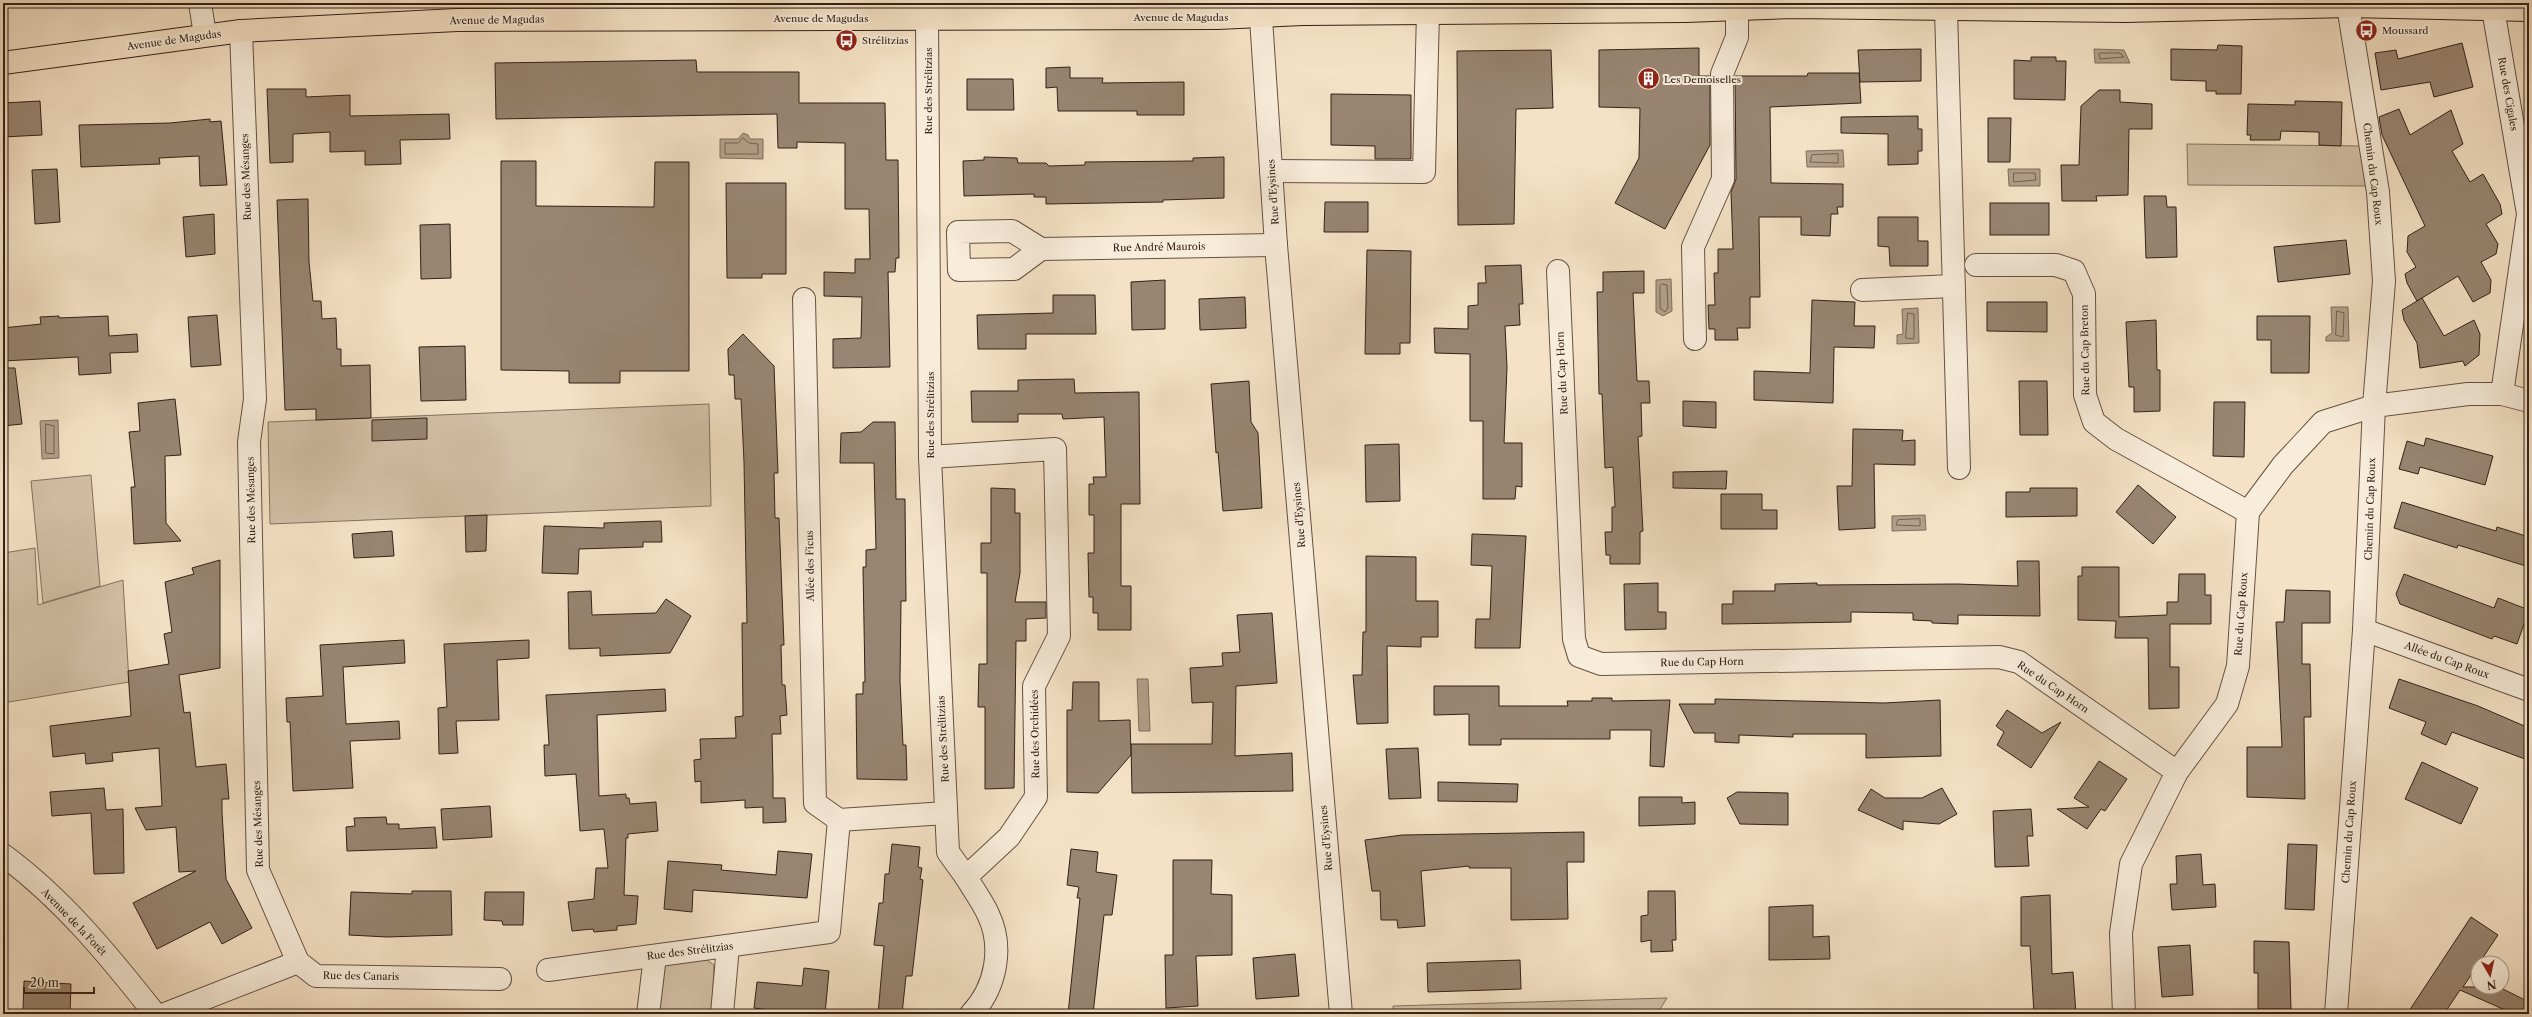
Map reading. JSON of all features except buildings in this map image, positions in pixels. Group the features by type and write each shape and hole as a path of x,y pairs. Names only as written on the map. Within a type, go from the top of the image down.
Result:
{"main road":[{"name":"Avenue de Magudas","path":"3,63 241,31 456,20 894,10 927,17 1260,10 1303,14 1738,6 1946,10 2125,11 2348,6 2492,5 2529,10"}],"street":[{"path":"200,3 205,35"},
{"name":"Rue des Cigales","path":"2492,5 2528,214 2502,394"},
{"path":"1695,339 1692,247 1723,179 1722,74 1737,37 1738,6"},
{"name":"Chemin du Cap Roux","path":"2336,1014 2364,630 2374,406 2384,281 2378,192 2348,6"},
{"name":"Rue d'Eysines","path":"1260,10 1276,246 1341,1014"},
{"path":"1946,10 1959,468"},
{"path":"1271,171 1424,172 1428,12"},
{"name":"Rue des Strélitzias","path":"927,17 930,457 946,813 948,852 966,877"},
{"name":"Rue des Mésanges","path":"241,31 255,399 249,442 258,870 298,962"},
{"name":"Rue André Maurois","path":"1041,249 1276,246"},
{"name":"Rue du Cap Breton","path":"1976,265 2056,265 2074,271 2084,294 2085,396 2094,422 2116,439 2248,512"},
{"name":"Rue du Cap Horn","path":"1558,271 1574,639 1579,656 1601,664 1999,656 2019,662 2177,772"},
{"path":"1862,290 1953,286"},
{"name":"Allée des Ficus","path":"804,300 815,803 839,820"},
{"path":"2248,512 2284,465 2323,422 2374,406 2468,394 2502,394 2529,401"},
{"name":"Rue des Orchidées","path":"930,457 1056,449 1059,636 1034,686 1036,797 1009,836 966,877"},
{"name":"Rue du Cap Roux","path":"2124,1014 2121,934 2131,864 2177,772 2227,704 2238,666 2248,512"},
{"name":"Allée du Cap Roux","path":"2364,630 2529,690"},
{"path":"839,820 946,813"},
{"name":"Rue des Strélitzias","path":"548,970 829,932 839,820"},
{"name":"Avenue de la Forêt","path":"3,854 21,868 94,939 155,1014"},
{"path":"966,877 989,915 998,953 990,987 972,1014"},
{"path":"722,1014 728,946"},
{"path":"648,1014 655,956"},
{"path":"165,1014 298,962"},
{"name":"Rue des Canaris","path":"298,962 316,976 500,979"}],"shaded area":[{"path":"2187,144 2363,146 2368,186 2188,185"},
{"path":"709,404 711,506 270,524 268,422"},
{"path":"91,475 100,586 43,603 31,481"},
{"path":"35,548 38,605 123,580 129,682 3,703 3,553"},
{"path":"704,958 714,965 712,1014 657,1014 661,974 666,965"},
{"path":"1667,998 1657,1014 1393,1014 1393,1006"}],"water":[{"path":"2094,49 2124,50 2130,63 2095,63"},
{"path":"743,133 748,135 750,139 763,139 763,159 720,158 720,139 738,139"},
{"path":"1843,150 1844,167 1807,167 1806,151"},
{"path":"2008,169 2040,169 2040,186 2009,186"},
{"path":"1671,279 1672,311 1663,316 1656,312 1656,280"},
{"path":"2331,307 2348,307 2349,341 2326,341 2326,337 2332,333"},
{"path":"1918,308 1919,343 1897,344 1897,335 1903,334 1902,309"},
{"path":"58,420 59,458 42,459 40,421"},
{"path":"1925,515 1926,530 1892,531 1892,516"},
{"path":"1137,679 1148,679 1150,731 1139,731"}],"place":[{"name":"Moussard","path":"2366,30"},
{"name":"Strélitzias","path":"846,40"},
{"name":"Les Demoiselles","path":"1649,79"}]}
